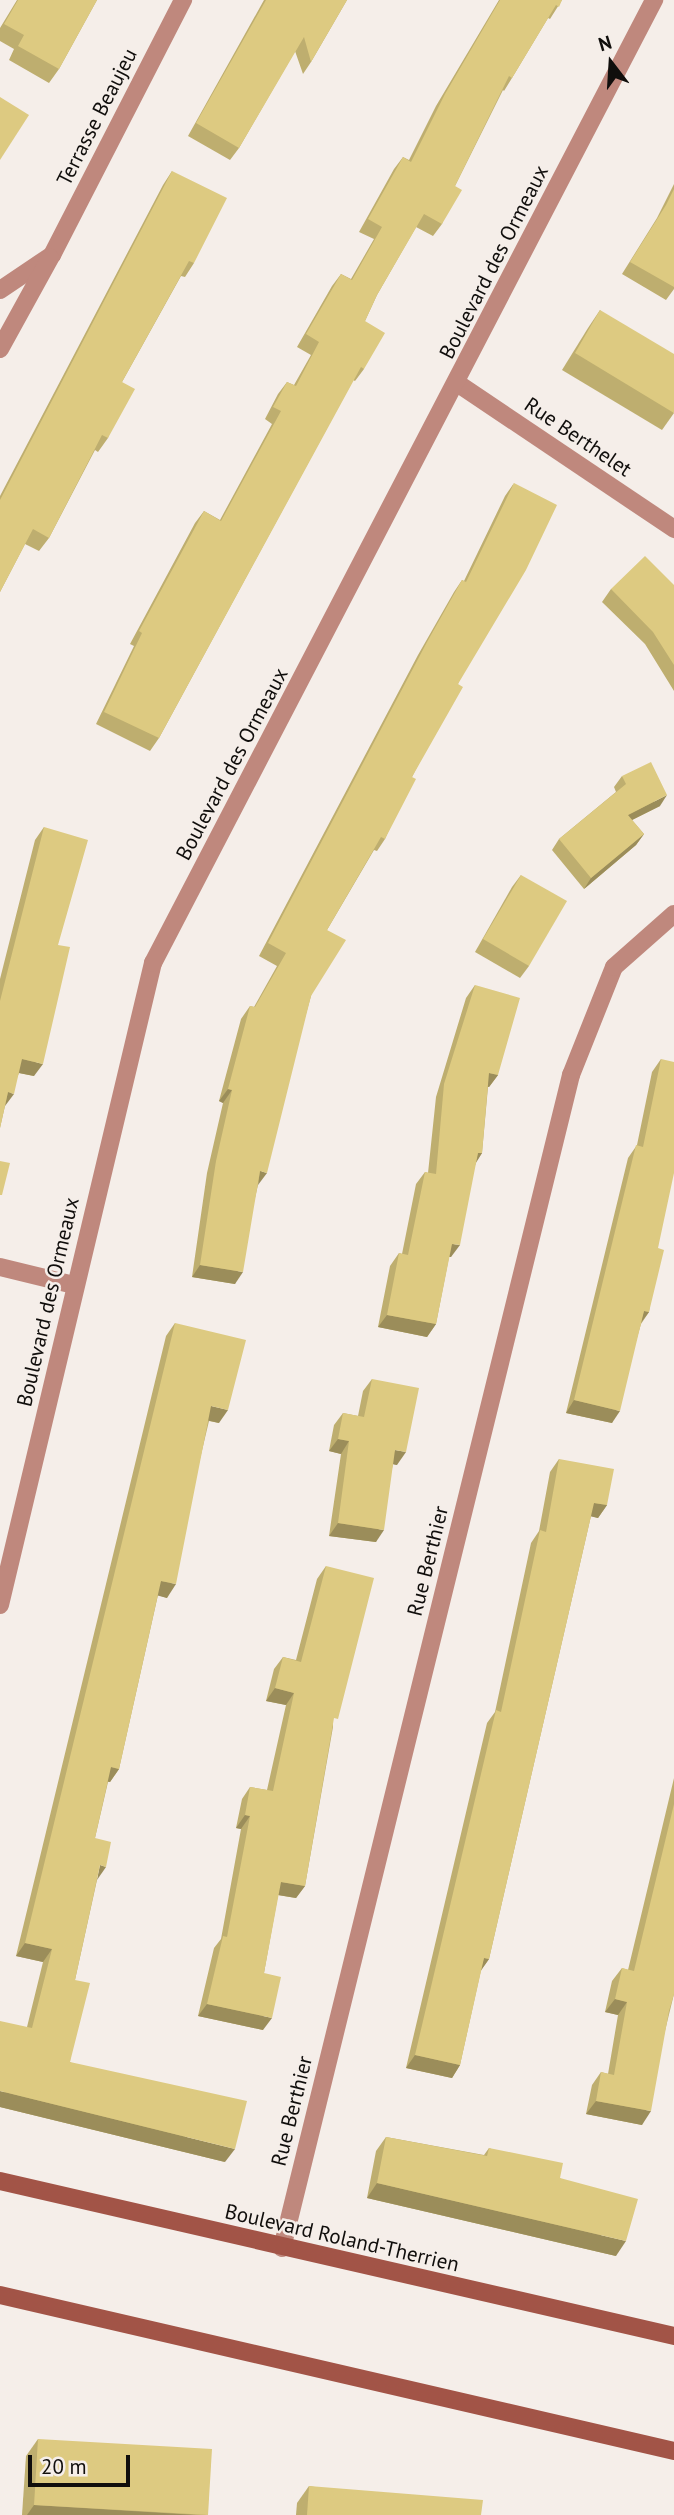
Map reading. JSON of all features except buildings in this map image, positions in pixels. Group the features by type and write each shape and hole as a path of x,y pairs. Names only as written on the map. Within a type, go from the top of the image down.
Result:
{"main road":[{"name":"Boulevard Roland-Therrien","path":"0,2180 282,2248 673,2334"},
{"path":"0,2295 674,2451"}],"street":[{"name":"Terrasse Beaujeu","path":"0,349 52,255 183,0"},
{"name":"Boulevard des Ormeaux","path":"0,1605 153,963 654,0"},
{"name":"Terrasse Beaujeu","path":"0,290 52,255"},
{"name":"Rue Berthelet","path":"457,383 674,529"},
{"name":"Rue Berthier","path":"282,2248 571,1075 614,967 674,914"},
{"path":"0,1267 75,1285"}]}
